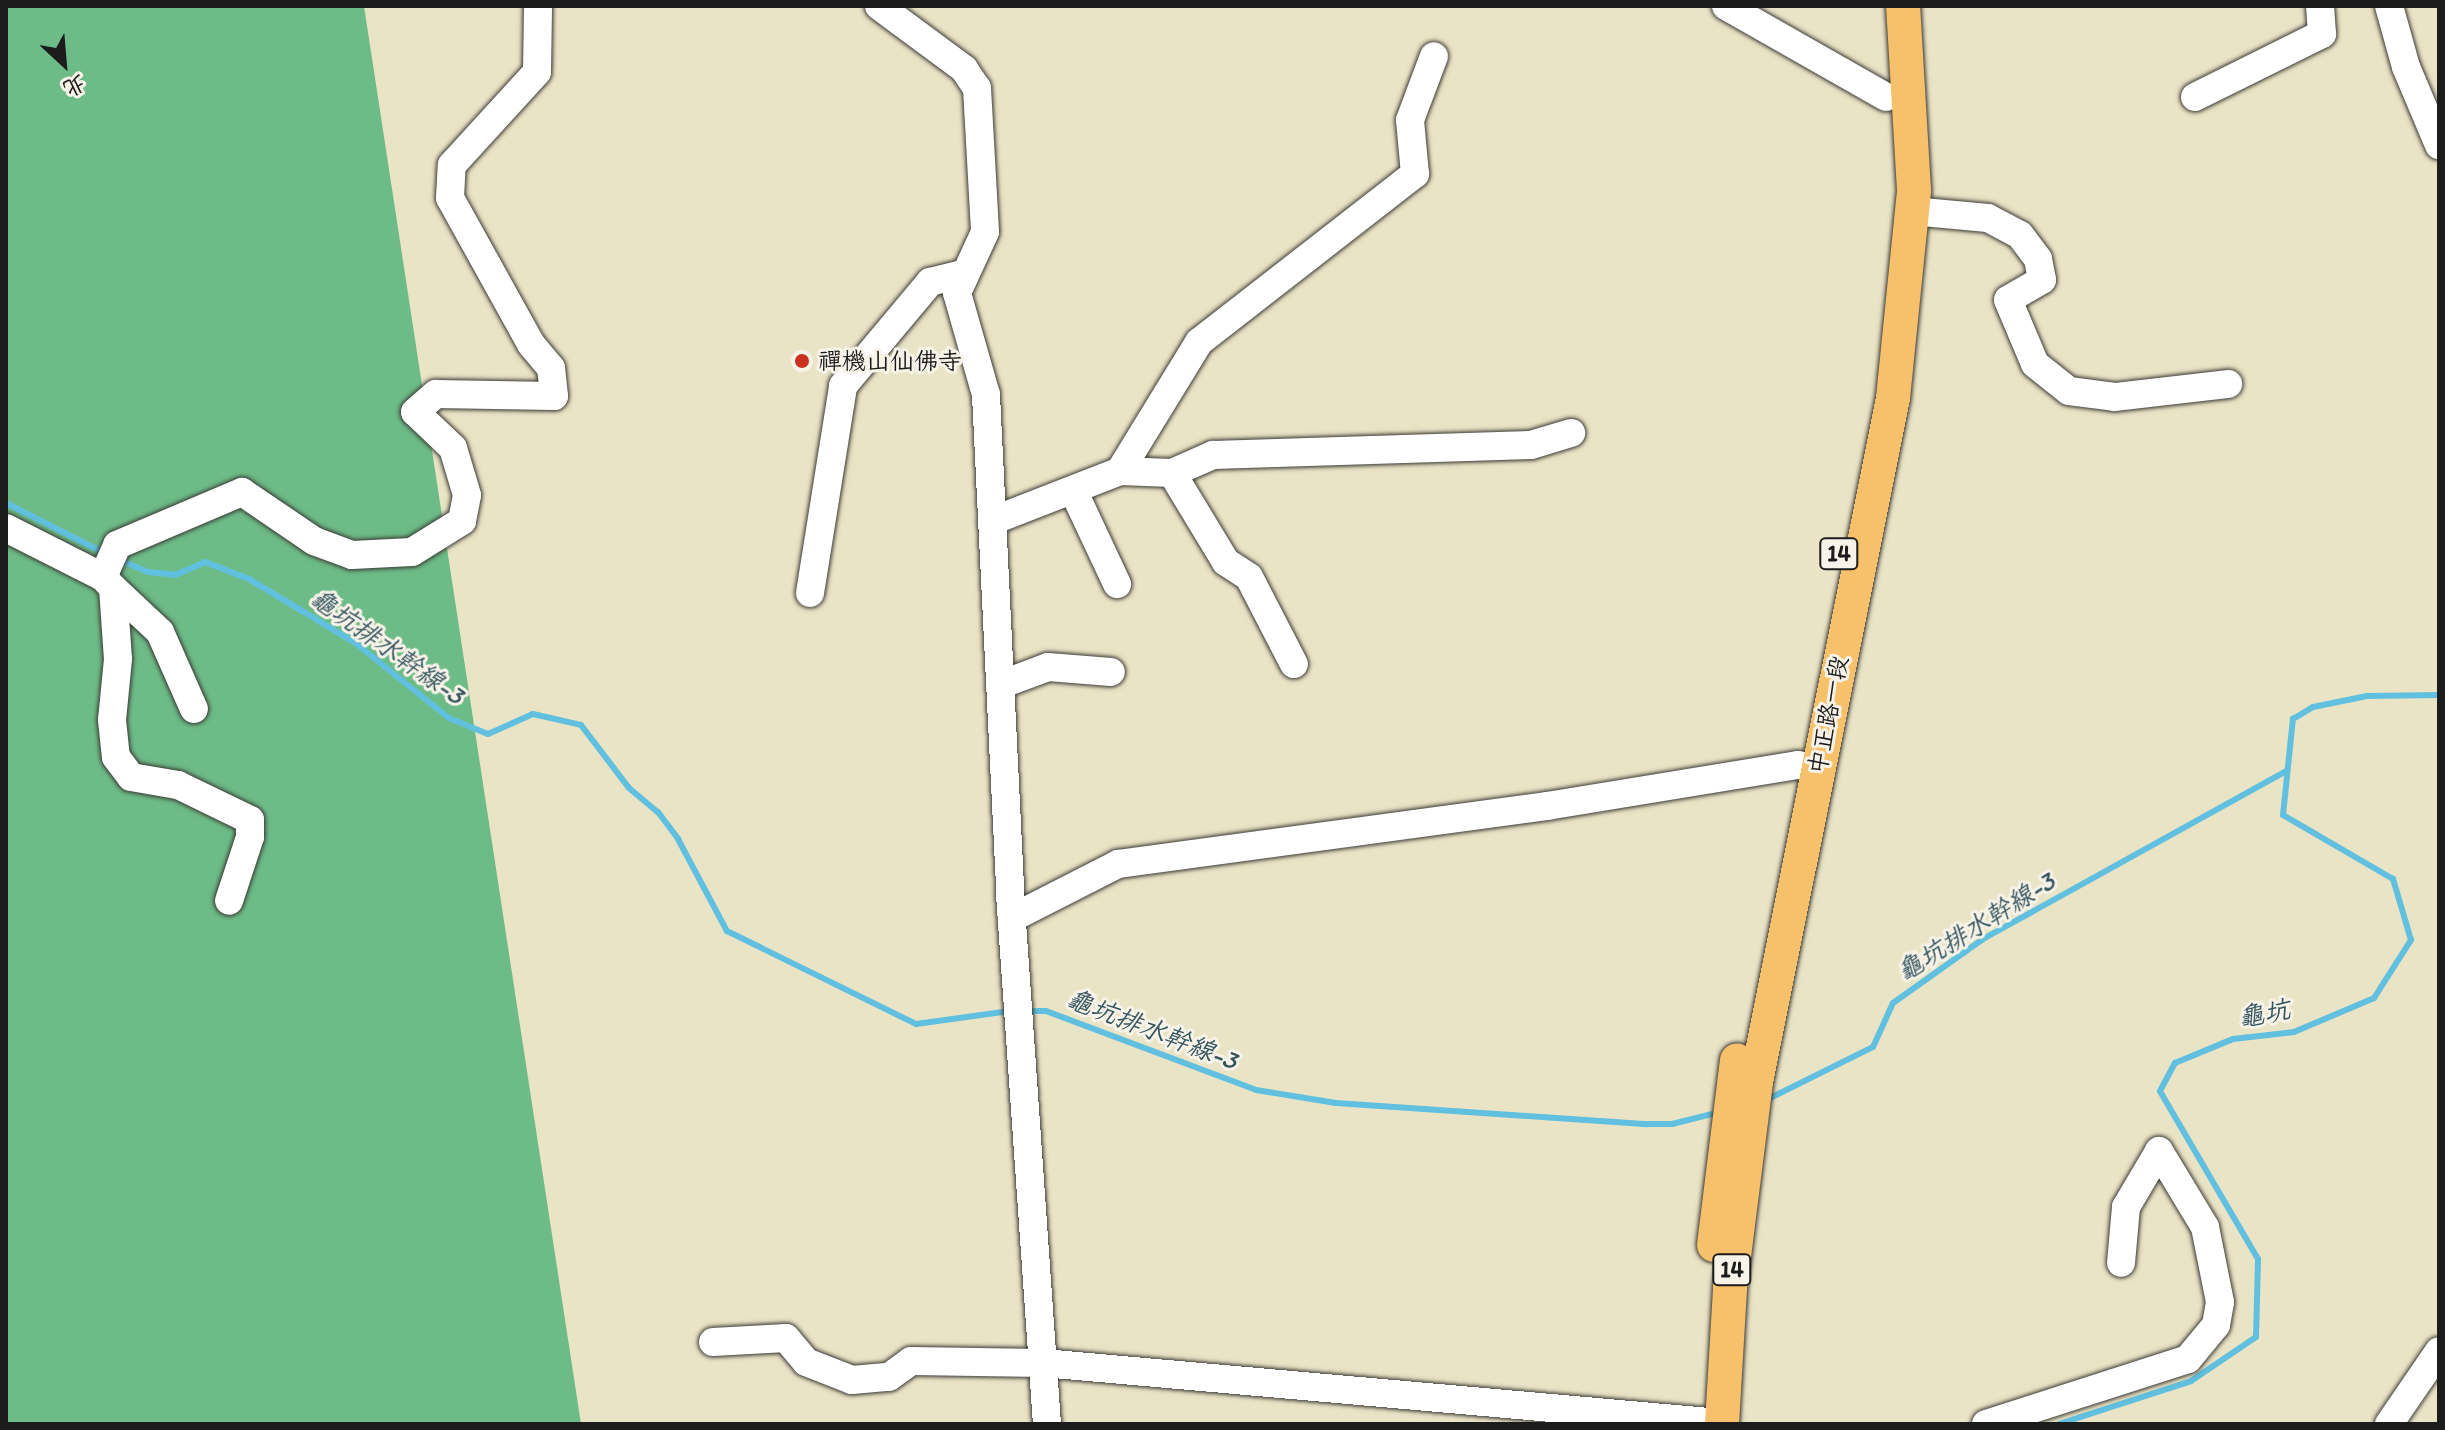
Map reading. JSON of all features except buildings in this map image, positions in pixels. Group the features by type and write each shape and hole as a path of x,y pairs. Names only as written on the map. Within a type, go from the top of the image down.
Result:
{"main road":[{"name":"中正路一段","path":"1880,6 1898,257"},
{"name":"中正路一段","path":"1711,1423 1730,1288 1741,1107 1808,767 1870,394 1898,257 1912,211 1903,6"}],"lane":[{"path":"111,570 242,492 314,541 352,555 412,552 462,521 467,495 453,448 415,412 436,394 554,396 551,368 531,344 450,198 452,165 537,72 538,6"},
{"path":"879,6 964,69 977,88 985,232 963,274 957,293 986,395 1012,918 1047,1424"},
{"path":"919,6 920,37"},
{"path":"1726,6 1886,97"},
{"path":"2195,97 2322,34 2320,6"},
{"path":"2389,6 2406,67 2439,145"},
{"path":"1120,471 1199,342 1415,174 1410,120 1434,56"},
{"path":"1912,211 1988,218 2020,235 2038,259 2042,280 2008,300 2035,364 2069,391 2115,397 2228,384"},
{"path":"810,593 843,386 930,282 963,274"},
{"path":"992,521 1120,471 1172,473 1213,455 1531,445 1571,433"},
{"path":"1172,473 1226,562 1249,577 1294,664"},
{"path":"1073,490 1117,584"},
{"path":"6,528 111,570 160,632 194,709"},
{"path":"111,570 118,659 112,720 116,757 131,777 178,785 250,820 250,837 229,901"},
{"path":"1000,685 1048,667 1111,672"},
{"path":"1012,918 1118,864 1808,767"},
{"path":"1986,1424 2188,1359 2216,1325 2220,1302 2205,1227 2159,1151 2126,1207 2121,1263"},
{"path":"713,1342 786,1338 806,1362 852,1380 889,1377 911,1361 1043,1363 1711,1423"},
{"path":"2389,1424 2439,1351"}],"green space":[{"path":"6,6 364,6 581,1424 6,1424"}],"waterway":[{"name":"龜坑排水幹線-3","path":"6,503 106,554"},
{"name":"龜坑排水幹線-3","path":"120,560 148,572 175,575 205,562 249,579 354,642 449,718 488,734 533,714 581,725 629,788 658,812 678,839 727,931 916,1024 1010,1011"},
{"name":"龜坑","path":"2059,1424 2191,1381 2256,1337 2258,1259 2160,1091 2175,1063 2233,1039 2294,1032 2374,998 2411,940 2393,879 2283,815 2293,719 2313,707 2367,696 2439,695"},
{"name":"龜坑排水幹線-3","path":"1766,1100 1873,1047 1893,1003 1983,939 2286,771"},
{"name":"龜坑排水幹線-3","path":"1025,1011 1046,1011 1256,1090 1336,1103 1647,1124 1672,1124 1720,1112"}],"place":[{"name":"禪機山仙佛寺","path":"802,361"}]}
